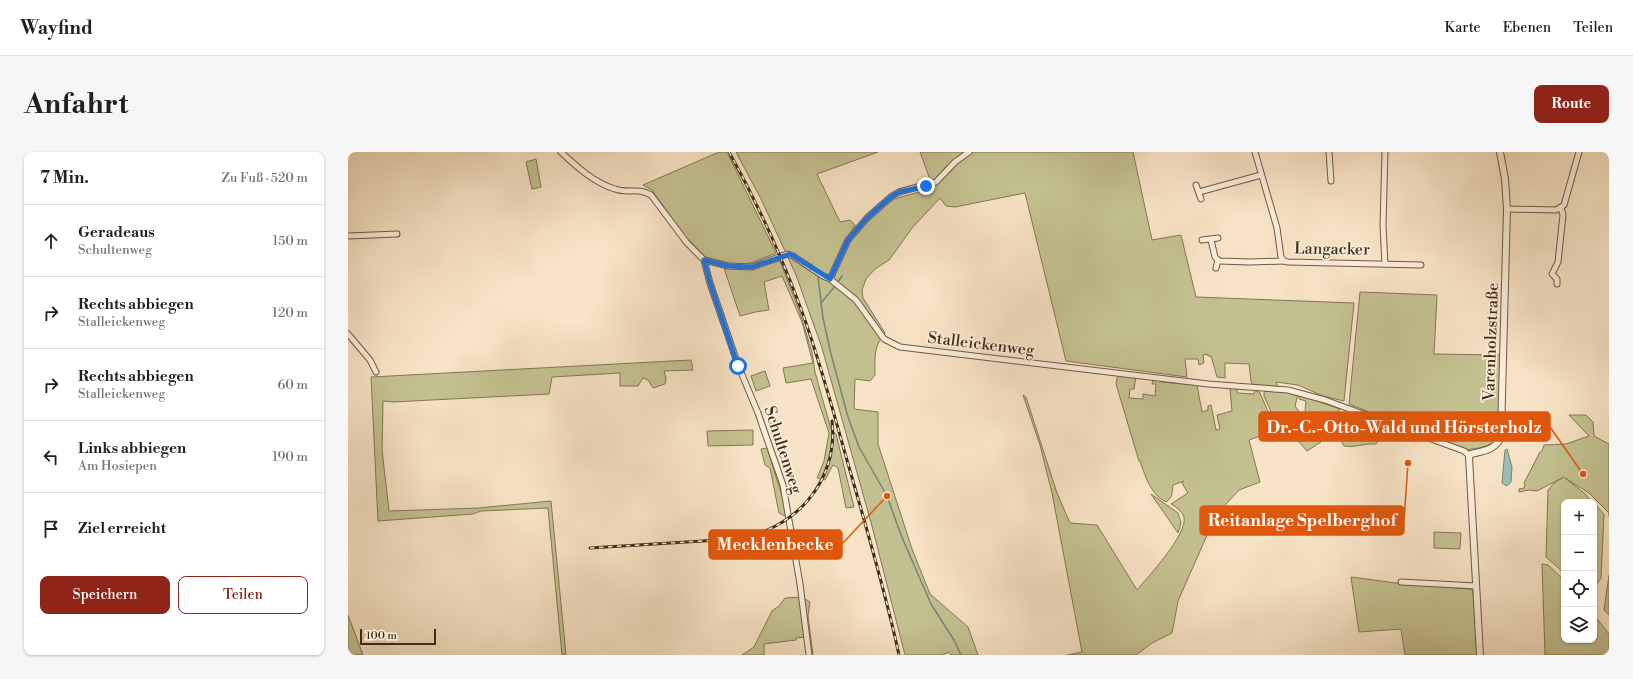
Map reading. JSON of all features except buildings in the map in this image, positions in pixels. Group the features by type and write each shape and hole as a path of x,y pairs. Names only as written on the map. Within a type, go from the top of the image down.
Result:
{"street":[{"path":"561,152 582,171 608,186 623,191 644,191 651,195 682,237 704,260"},
{"path":"832,281 848,240 867,218 892,196 899,192 936,182 955,162 969,152"},
{"name":"Langacker","path":"1254,152 1277,228 1282,257 1284,260 1288,262 1421,265"},
{"path":"1329,152 1331,181"},
{"path":"1385,152 1383,226 1385,264"},
{"name":"Varenholzstraße","path":"1470,456 1496,445 1500,441 1501,434 1507,209 1505,179 1500,152"},
{"path":"1507,209 1556,210 1561,208 1564,205 1580,152"},
{"path":"1199,192 1261,174"},
{"path":"1196,185 1201,199"},
{"path":"1557,284 1557,280 1552,274 1558,262 1563,215 1561,208"},
{"path":"348,236 397,234"},
{"path":"1202,240 1218,238"},
{"path":"1210,240 1214,257 1218,260 1250,262 1284,260"},
{"name":"Stalleickenweg","path":"704,260 728,266 752,267 790,254 832,281 856,300 884,339 900,347 1208,384 1288,390 1324,400 1464,452 1470,456"},
{"name":"Schultenweg","path":"704,260 710,283 738,365 758,413 783,485 790,518 809,655"},
{"path":"1216,268 1218,260"},
{"path":"348,334 370,360 376,372"},
{"path":"1470,456 1480,655"},
{"path":"1401,582 1476,586"}],"shaded area":[{"path":"719,152 726,152 729,156 776,253 743,266 706,258 683,234 652,190 643,185"},
{"path":"736,152 878,152 817,174 840,222 850,220 855,225 839,255 831,279 851,239 879,210 894,199 933,188 920,152 1133,152 1152,240 1181,235 1196,297 1354,303 1344,401 1323,396 1298,385 1276,382 1278,387 1253,385 1251,382 1249,364 1225,363 1225,378 1217,377 1211,356 1208,356 1207,354 1203,355 1204,363 1199,365 1198,359 1185,359 1187,377 1066,361 1025,193 955,207 946,206 940,198 913,227 889,260 875,269 866,279 862,290 863,298 885,333 878,343 875,358 875,375 870,381 855,379 854,409 878,412 878,444 912,549 930,594 968,627 978,655 951,655 949,652 942,655 905,655 872,526 822,348 796,275 761,199"},
{"path":"536,159 541,187 532,189 526,162"},
{"path":"780,261 800,313 812,352 815,372 831,429 836,434 854,507 846,508 838,468 833,465 825,480 817,478 824,461 829,433 811,379 786,383 783,368 813,363 802,322 782,276 764,282 769,310 740,316 724,268 749,269"},
{"path":"1360,292 1437,295 1434,354 1501,355 1499,436 1496,440 1484,447 1465,450 1349,404"},
{"path":"691,360 693,370 664,371 666,378 665,384 653,388 648,380 643,378 638,386 620,386 620,373 552,377 549,394 393,402 383,401 382,450 389,511 479,508 551,501 566,655 562,655 548,508 481,511 473,514 378,521 371,377"},
{"path":"765,371 770,386 756,391 751,376"},
{"path":"1119,376 1136,377 1134,389 1130,389 1129,398 1143,399 1143,394 1155,396 1156,384 1152,384 1153,379 1160,380 1161,382 1197,385 1202,412 1208,410 1208,406 1211,405 1216,430 1220,429 1217,415 1232,411 1230,388 1237,388 1237,393 1254,394 1255,390 1260,393 1276,430 1249,440 1260,482 1239,490 1214,517 1178,601 1172,633 1152,643 1136,655 1067,655 1082,652 1052,493 1040,445 1023,395 1026,397 1057,493 1070,523 1097,525 1137,590 1158,566 1174,544 1184,524 1183,515 1171,504 1188,493 1182,483 1184,481 1173,485 1171,497 1166,502 1152,490 1139,461 1116,384"},
{"path":"1267,390 1298,394 1295,406 1310,427 1311,417 1305,411 1306,401 1299,399 1300,395 1340,409 1320,439 1318,437 1321,442 1307,451 1286,427 1277,425 1264,396 1264,392"},
{"path":"1569,415 1586,415 1593,422 1594,436 1609,444 1609,513 1597,501 1597,499 1565,478 1590,499 1561,499 1561,570 1546,557 1548,490 1555,482 1564,477 1537,491 1529,490 1519,492 1519,489 1524,488 1524,483 1544,445 1566,444 1589,436"},
{"path":"1352,426 1377,434 1379,440 1376,444 1344,446 1341,440 1344,431"},
{"path":"753,430 753,445 708,446 707,431"},
{"path":"767,448 789,518 779,513 770,468 765,465 761,449"},
{"path":"1151,494 1178,513 1181,523 1178,533"},
{"path":"1597,506 1604,514 1601,578 1597,584"},
{"path":"1434,532 1461,533 1460,549 1434,548"},
{"path":"1542,564 1548,565 1561,577 1561,643 1597,643 1597,619 1609,634 1609,655 1545,655"},
{"path":"1609,575 1609,615 1604,610"},
{"path":"1351,577 1396,583 1470,589 1473,591 1477,655 1405,655 1401,629 1359,632"},
{"path":"802,597 810,602 808,616 813,655 809,655 806,637 796,638 796,640 764,644 764,655 742,655 754,647 772,611 779,606 785,598"},
{"path":"348,615 363,655 348,655"}],"water":[{"path":"1507,449 1512,467 1511,482 1507,486 1502,483 1505,450"}],"waterway":[{"path":"837,283 842,276"},
{"path":"818,277 823,318 831,354 848,417 859,447 887,496 901,535 931,604 954,640 961,655"},
{"path":"821,303 835,286"}],"railway":[{"path":"729,152 777,249 808,329 828,391 870,542 899,655"},
{"path":"590,548 735,539 756,534 776,526 793,514 808,500 820,483 828,464 832,443 832,421"}],"place":[{"name":"Reitanlage Spelberghof","path":"1408,463"},
{"name":"Dr.-C.-Otto-Wald und Hörsterholz","path":"1583,474"},
{"name":"Mecklenbecke","path":"887,496"}],"route":[{"path":"738,366 705,269 704,260 728,266 752,267 790,254 830,279 848,240 867,218 892,196 899,192 926,186"}]}
